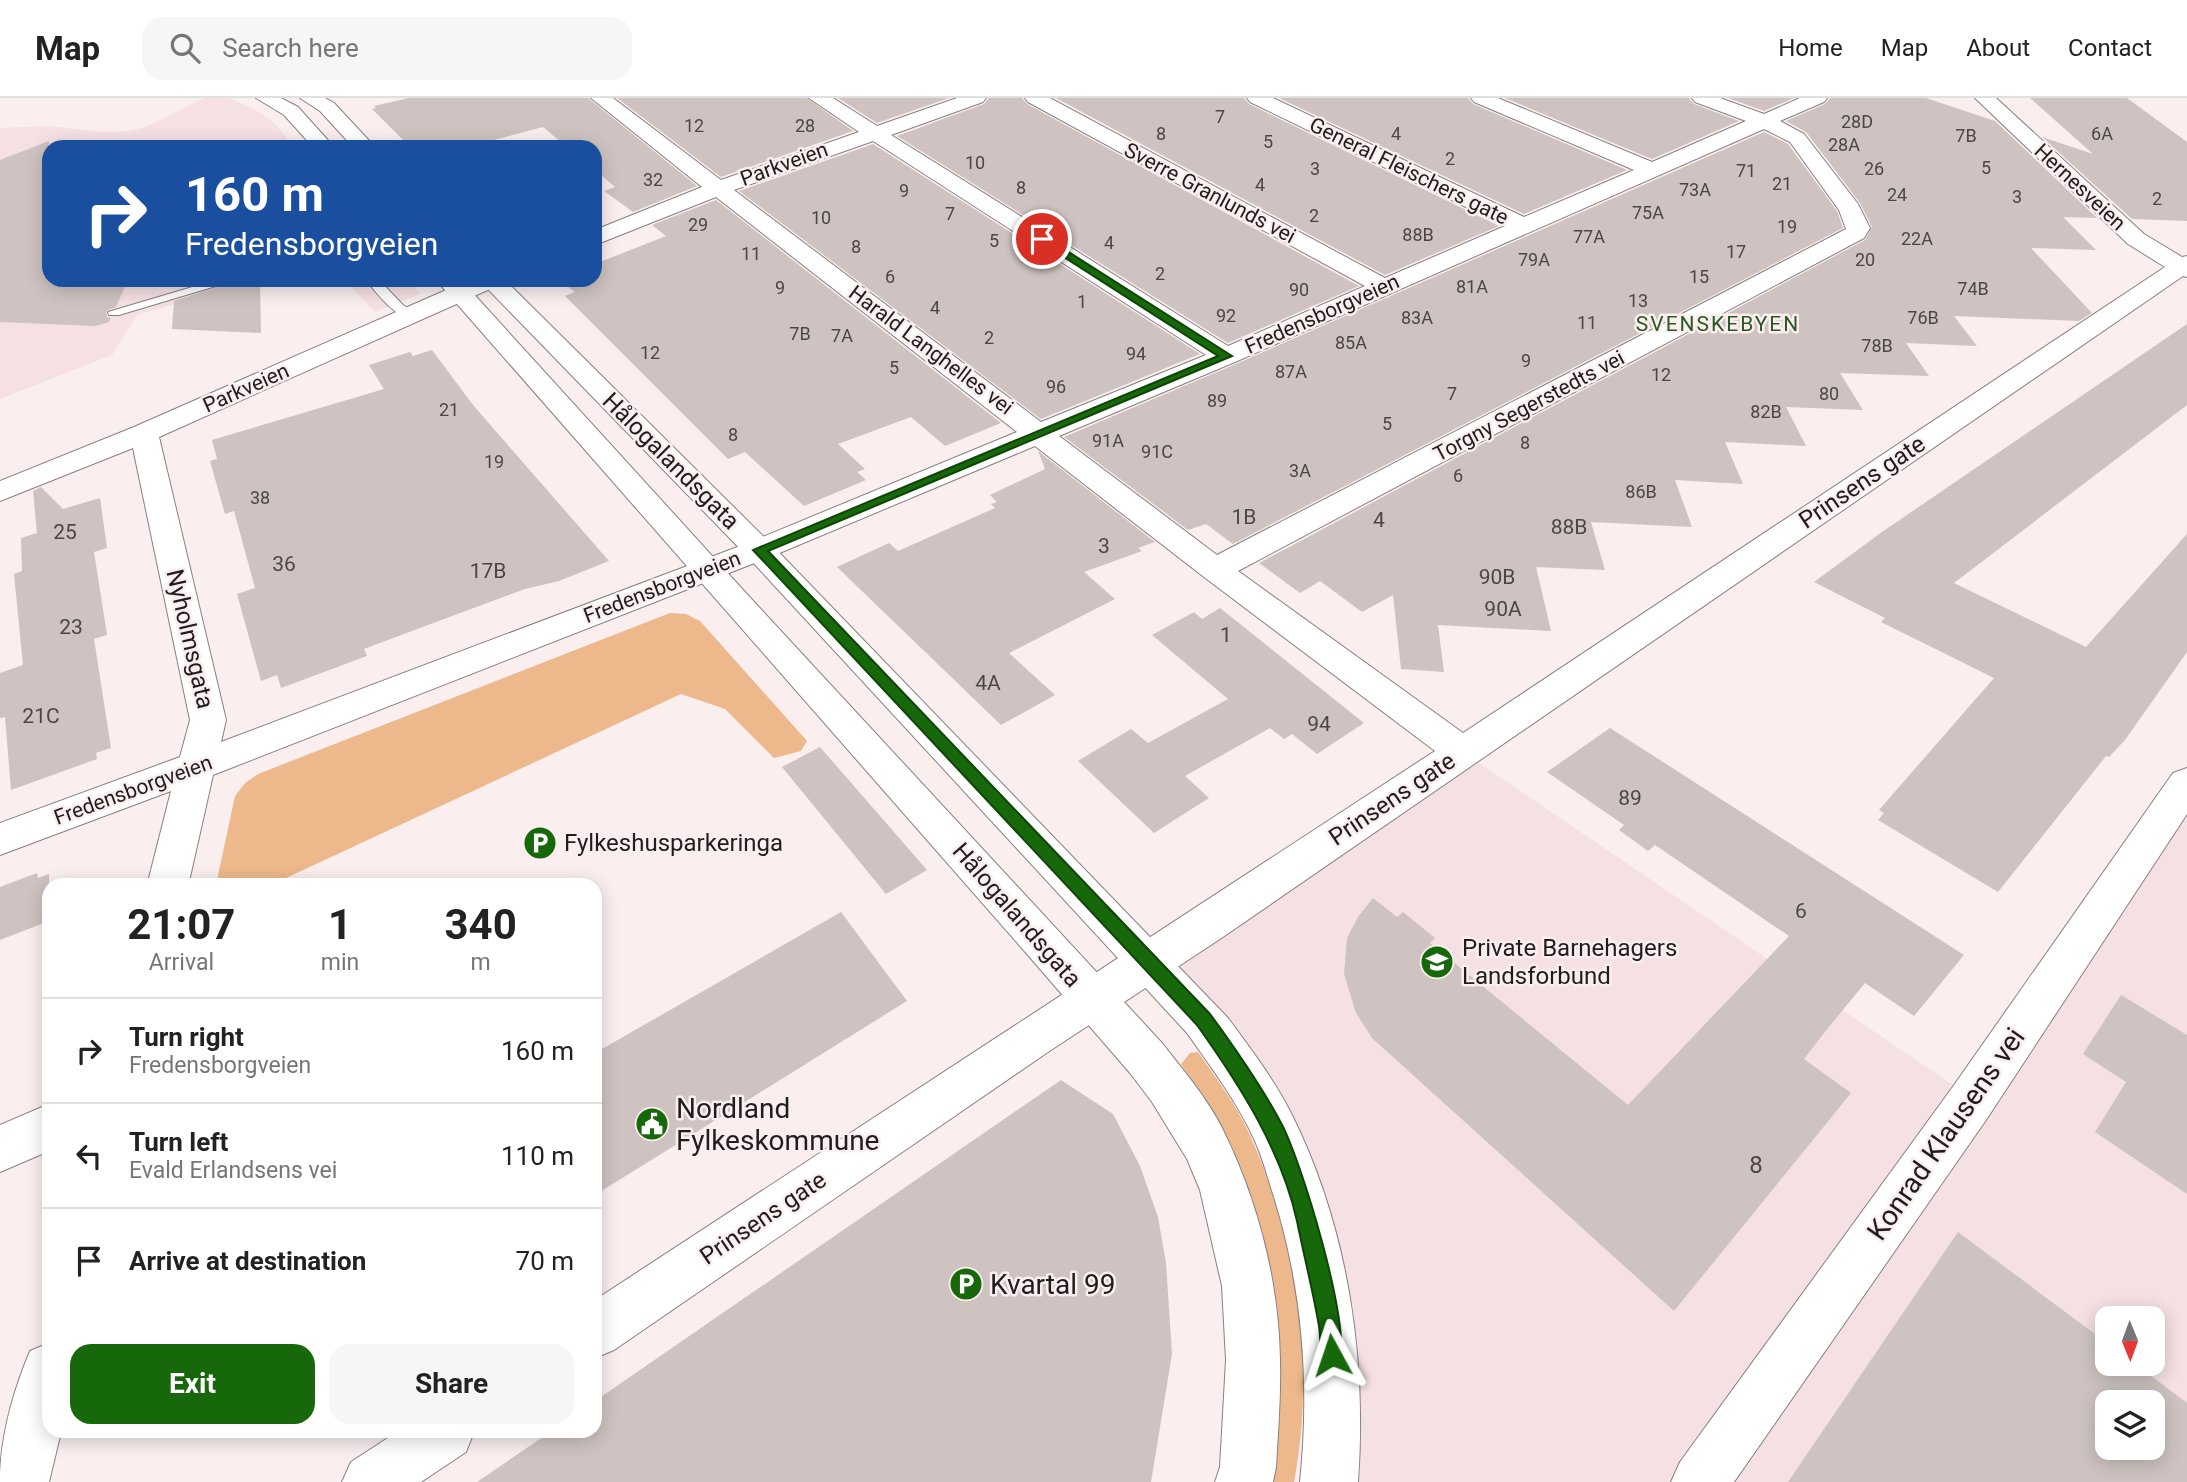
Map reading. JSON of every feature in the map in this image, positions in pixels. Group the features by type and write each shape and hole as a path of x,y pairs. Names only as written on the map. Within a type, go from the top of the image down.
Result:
{"street":[{"path":"266,98 290,111 317,140"},
{"path":"310,98 327,107 358,140"},
{"name":"Harald Langhelles vei","path":"601,98 1215,570 1462,752"},
{"path":"819,98 1226,356"},
{"name":"Parkveien","path":"602,235 718,188 976,98"},
{"name":"Sverre Granlunds vei","path":"1035,98 1384,287"},
{"name":"General Fleischers gate","path":"1257,98 1524,226"},
{"path":"1481,98 1654,171"},
{"path":"1702,98 1763,121"},
{"name":"Fredensborgveien","path":"0,839 759,550 1226,356 1817,98"},
{"name":"Hernesveien","path":"1985,98 2136,239 2185,267"},
{"name":"Torgny Segerstedts vei","path":"1215,570 1856,233 1858,228 1850,209 1797,138 1763,121"},
{"name":"Prinsens gate","path":"602,1326 2185,267"},
{"name":"Parkveien","path":"0,492 144,433 411,316 454,287"},
{"name":"Hålogalandsgata","path":"454,287 1042,941 1146,1058 1168,1087 1205,1144 1225,1190 1248,1286 1253,1360 1248,1467 1244,1482"},
{"name":"Hålogalandsgata","path":"498,287 759,550 1203,1019 1274,1129 1306,1216 1331,1329 1334,1436 1329,1482"},
{"name":"Nyholmsgata","path":"144,433 208,720 169,878"},
{"name":"Konrad Klausens vei","path":"1700,1482 1969,1104 2187,783"},
{"path":"0,1149 42,1130"},
{"path":"19,1482 42,1396"},
{"path":"371,1482 437,1438"}],"lane":[{"path":"114,312 205,287"},
{"path":"379,287 411,316"}],"shaded area":[{"path":"204,98 230,98 259,112 274,123 289,140 42,140 42,287 231,287 137,315 112,355 0,399 0,128 49,126 101,132 130,131 148,126"},
{"path":"352,287 414,287 420,294 375,312"},
{"path":"670,613 686,614 700,621 807,741 801,751 774,758 725,709 681,694 286,878 217,878 235,796 245,783 258,774"},
{"path":"1463,752 1972,1098 2187,783 2187,1482 1329,1482 1306,1216 1148,963"},
{"path":"1198,1052 1249,1133 1266,1174 1290,1260 1298,1304 1303,1394 1294,1482 1264,1482 1210,1108 1181,1064 1190,1053"}],"building":[{"path":"409,98 588,98 697,186 633,212 604,191 615,187 602,176 602,140 559,140 543,127 494,140 403,140 372,109 376,108 374,106"},
{"path":"617,98 807,98 853,131 721,177"},
{"path":"838,98 949,98 877,123"},
{"path":"989,98 1022,98 1027,104 1359,286 1228,343 897,136 984,104"},
{"path":"1056,98 1244,98 1249,104 1499,226 1385,275"},
{"path":"1279,98 1468,98 1473,104 1627,170 1524,214"},
{"path":"1505,98 1689,98 1694,104 1739,121 1652,159"},
{"path":"1728,98 1794,98 1764,111"},
{"path":"1830,98 1926,98 1995,121 2097,218 2063,217 2096,250 2031,248 2092,313 2079,321 1954,316 1977,346 1906,343 1929,376 1840,373 1863,410 1786,407 1806,446 1725,442 1743,484 1675,480 1692,527 1591,522 1605,570 1536,567 1551,631 1438,625 1444,672 1401,669 1393,595 1362,612 1320,581 1300,593 1259,563 1865,240 1872,227 1860,203 1806,132 1786,121 1825,104"},
{"path":"2030,98 2127,98 2187,142 2187,221 2132,219 2042,137 2093,154"},
{"path":"1764,132 1788,144 1837,211 1843,228 1233,544 1206,524 1188,530 1064,437 1236,364"},
{"path":"42,144 42,287 125,287 116,307 106,311 107,317 111,318 109,322 95,326 0,322 0,160"},
{"path":"873,144 1200,354 1041,419 739,191"},
{"path":"716,200 1001,423 945,446 911,417 838,444 865,469 857,472 866,480 804,506 745,452 728,459 565,296 575,292 568,287 602,287 602,261 666,236 652,225"},
{"path":"217,287 260,287 261,333 172,329 174,301"},
{"path":"2187,324 2187,405 1954,583 2086,647 2187,534 2187,652 2125,740 2109,757 2106,756 1998,892 1878,820 1884,813 1879,810 1994,678 1881,622 1885,618 1814,582 1882,532"},
{"path":"432,350 473,405 609,561 364,649 367,656 281,688 277,675 261,681 237,594 255,588 234,511 225,514 210,461 217,459 212,440 384,389 369,365 410,352 413,356"},
{"path":"1038,451 1155,542 1138,548 1142,551 1084,572 1115,599 1009,653 1055,695 1001,725 837,567 889,543 898,551 995,508 991,504 997,502 990,495 1045,469"},
{"path":"41,487 63,509 100,498 107,548 94,552 107,635 94,639 111,748 96,753 97,759 11,790 5,717 0,718 0,673 23,665 14,574 22,571 21,538 37,533 33,491"},
{"path":"1220,608 1364,723 1317,754 1292,734 1284,739 1270,728 1185,776 1209,798 1154,833 1078,761 1131,729 1148,743 1228,699 1152,635 1194,612 1202,619"},
{"path":"1610,728 1964,955 1914,1016 1865,983 1828,1028 1804,1059 1851,1093 1674,1311 1372,1038 1356,1013 1344,974 1347,938 1358,917 1373,898 1397,917 1403,912 1435,938 1430,943 1628,1105 1789,936 1655,845 1648,851 1619,830 1624,825 1547,772"},
{"path":"820,747 927,870 886,894 782,767"},
{"path":"37,873 38,878 49,874 49,878 42,878 42,924 0,940 0,887"},
{"name":"Nordland Fylkeskommune","path":"841,912 907,1001 602,1191 602,1049"},
{"path":"2121,995 2187,1035 2187,1194 2095,1132 2126,1082 2083,1054"},
{"name":"Kvartal 99","path":"1061,1080 1113,1114 1140,1166 1158,1217 1166,1263 1172,1354 1151,1482 477,1482 541,1438 602,1438 602,1396"},
{"path":"1958,1232 2095,1334 2095,1376 2151,1376 2187,1403 2187,1482 1788,1482"}],"place":[{"name":"Fylkeshusparkeringa","path":"540,843"},
{"name":"Private Barnehagers Landsforbund","path":"1437,962"},
{"name":"Nordland Fylkeskommune","path":"652,1124"},
{"name":"Kvartal 99","path":"966,1284"}],"district":[{"name":"SVENSKEBYEN","path":"1718,324"}],"route":[{"path":"1042,239 1226,356 759,550 1203,1019 1216,1036 1274,1129 1306,1216 1331,1329 1332,1355"}]}
